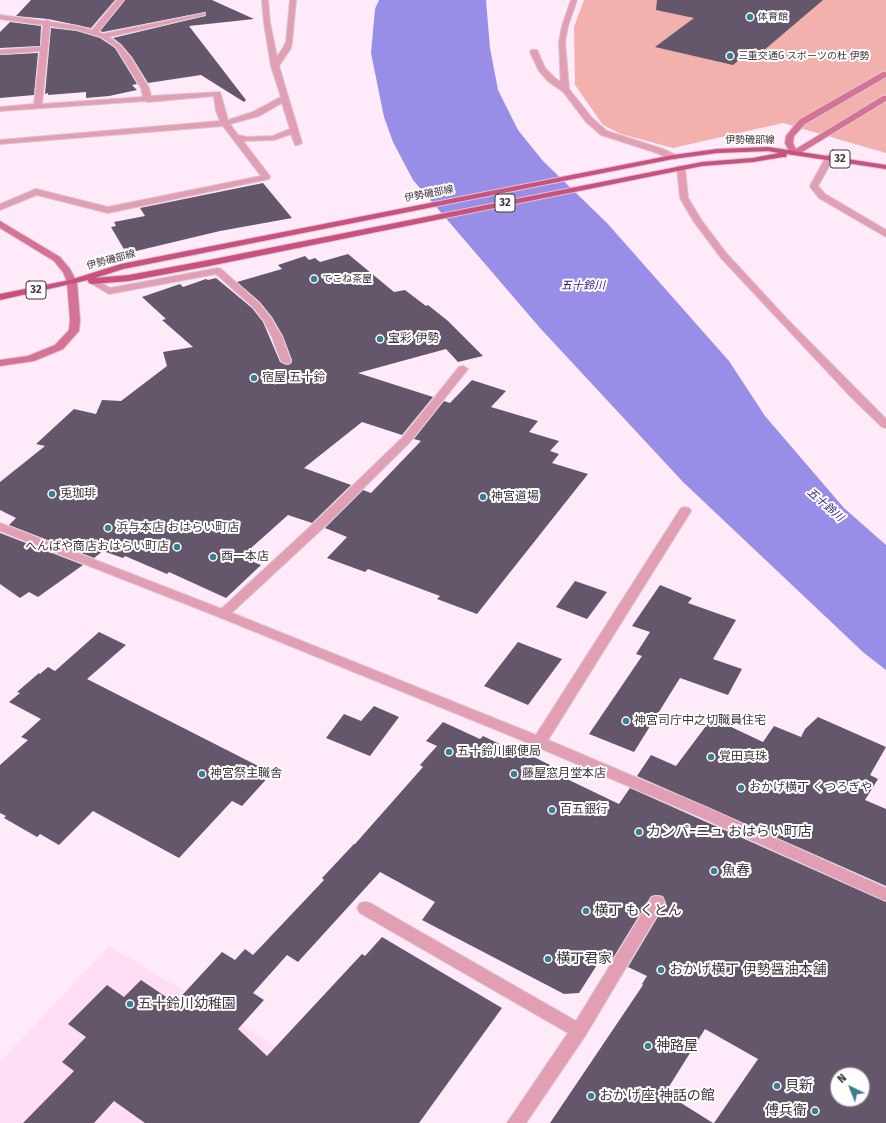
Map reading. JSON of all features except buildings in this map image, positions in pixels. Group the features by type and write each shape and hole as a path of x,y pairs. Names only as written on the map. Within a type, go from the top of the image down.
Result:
{"main road":[{"name":"伊勢磯部線","path":"0,297 72,282 121,267 673,157 717,151 768,149 830,157 886,167"},
{"name":"伊勢磯部線","path":"72,282 130,278 664,171 702,164 752,160 794,153"}],"street":[{"path":"94,32 121,0"},
{"path":"265,0 267,23 275,66 298,142"},
{"path":"275,66 287,48 294,0"},
{"path":"565,89 562,42 565,26 574,0"},
{"path":"103,36 203,14"},
{"path":"0,17 47,22 94,32 103,36 118,46 128,60 145,88 148,100"},
{"path":"38,107 47,22"},
{"path":"0,52 43,49"},
{"path":"534,52 542,69 552,80 565,89 589,120 604,133 660,151 673,157"},
{"path":"886,74 802,122 794,129 790,136 789,143 794,153 886,98"},
{"path":"0,109 148,100 217,94 220,111 226,123 266,178 108,210 36,192 0,207"},
{"path":"0,142 226,123 256,114 285,98"},
{"path":"236,137 246,140 274,138 294,130"},
{"path":"830,157 814,186 822,196 886,234"},
{"path":"681,168 684,198 698,222 724,256 855,396 886,425"},
{"path":"0,224 57,259 67,271 72,282 76,320 74,331 59,347 45,354 24,360 0,364"},
{"path":"92,281 109,292 218,270 256,305 268,320 277,337 286,361"},
{"path":"223,614 406,440 463,369"},
{"path":"539,742 685,511"},
{"path":"2,529 223,614 539,742 703,812 886,895"},
{"path":"516,1123 579,1031 656,902"},
{"path":"365,908 579,1031"}],"shaded area":[{"name":"三重交通G スポーツの杜 伊勢","path":"584,0 886,0 886,153 783,123 673,148 621,134 603,125 575,85 574,27"},
{"name":"五十鈴川幼稚園","path":"109,946 402,1123 0,1123 0,1062"}],"water":[{"name":"五十鈴川","path":"379,0 486,0 490,48 498,90 518,130 543,161 607,223 729,361 765,416 844,508 886,545 886,670 864,653 683,482 540,328 413,180 393,142 384,117 371,53 375,9"}],"place":[{"name":"体育館","path":"750,17"},
{"name":"三重交通G スポーツの杜 伊勢","path":"730,56"},
{"name":"てこね茶屋","path":"314,279"},
{"name":"宝彩 伊勢","path":"380,339"},
{"name":"宿屋 五十鈴","path":"254,378"},
{"name":"兎珈琲","path":"52,494"},
{"name":"神宮道場","path":"483,497"},
{"name":"浜与本店 おはらい町店","path":"108,528"},
{"name":"へんばや商店おはらい町店","path":"177,547"},
{"name":"酉一本店","path":"213,557"},
{"name":"神宮司庁中之切職員住宅","path":"626,721"},
{"name":"五十鈴川郵便局","path":"449,752"},
{"name":"覚田真珠","path":"711,757"},
{"name":"神宮祭主職舎","path":"202,774"},
{"name":"藤屋窓月堂本店","path":"514,774"},
{"name":"おかげ横丁 くつろぎや","path":"741,788"},
{"name":"百五銀行","path":"552,810"},
{"name":"カンパｰニュ おはらい町店","path":"639,832"},
{"name":"魚春","path":"714,871"},
{"name":"横丁 もくとん","path":"586,911"},
{"name":"横丁君家","path":"548,959"},
{"name":"おかげ横丁 伊勢醤油本舗","path":"661,970"},
{"name":"五十鈴川幼稚園","path":"130,1004"},
{"name":"神路屋","path":"648,1046"},
{"name":"貝新","path":"777,1086"},
{"name":"おかげ座 神話の館","path":"591,1096"},
{"name":"傅兵衛","path":"815,1111"}]}
